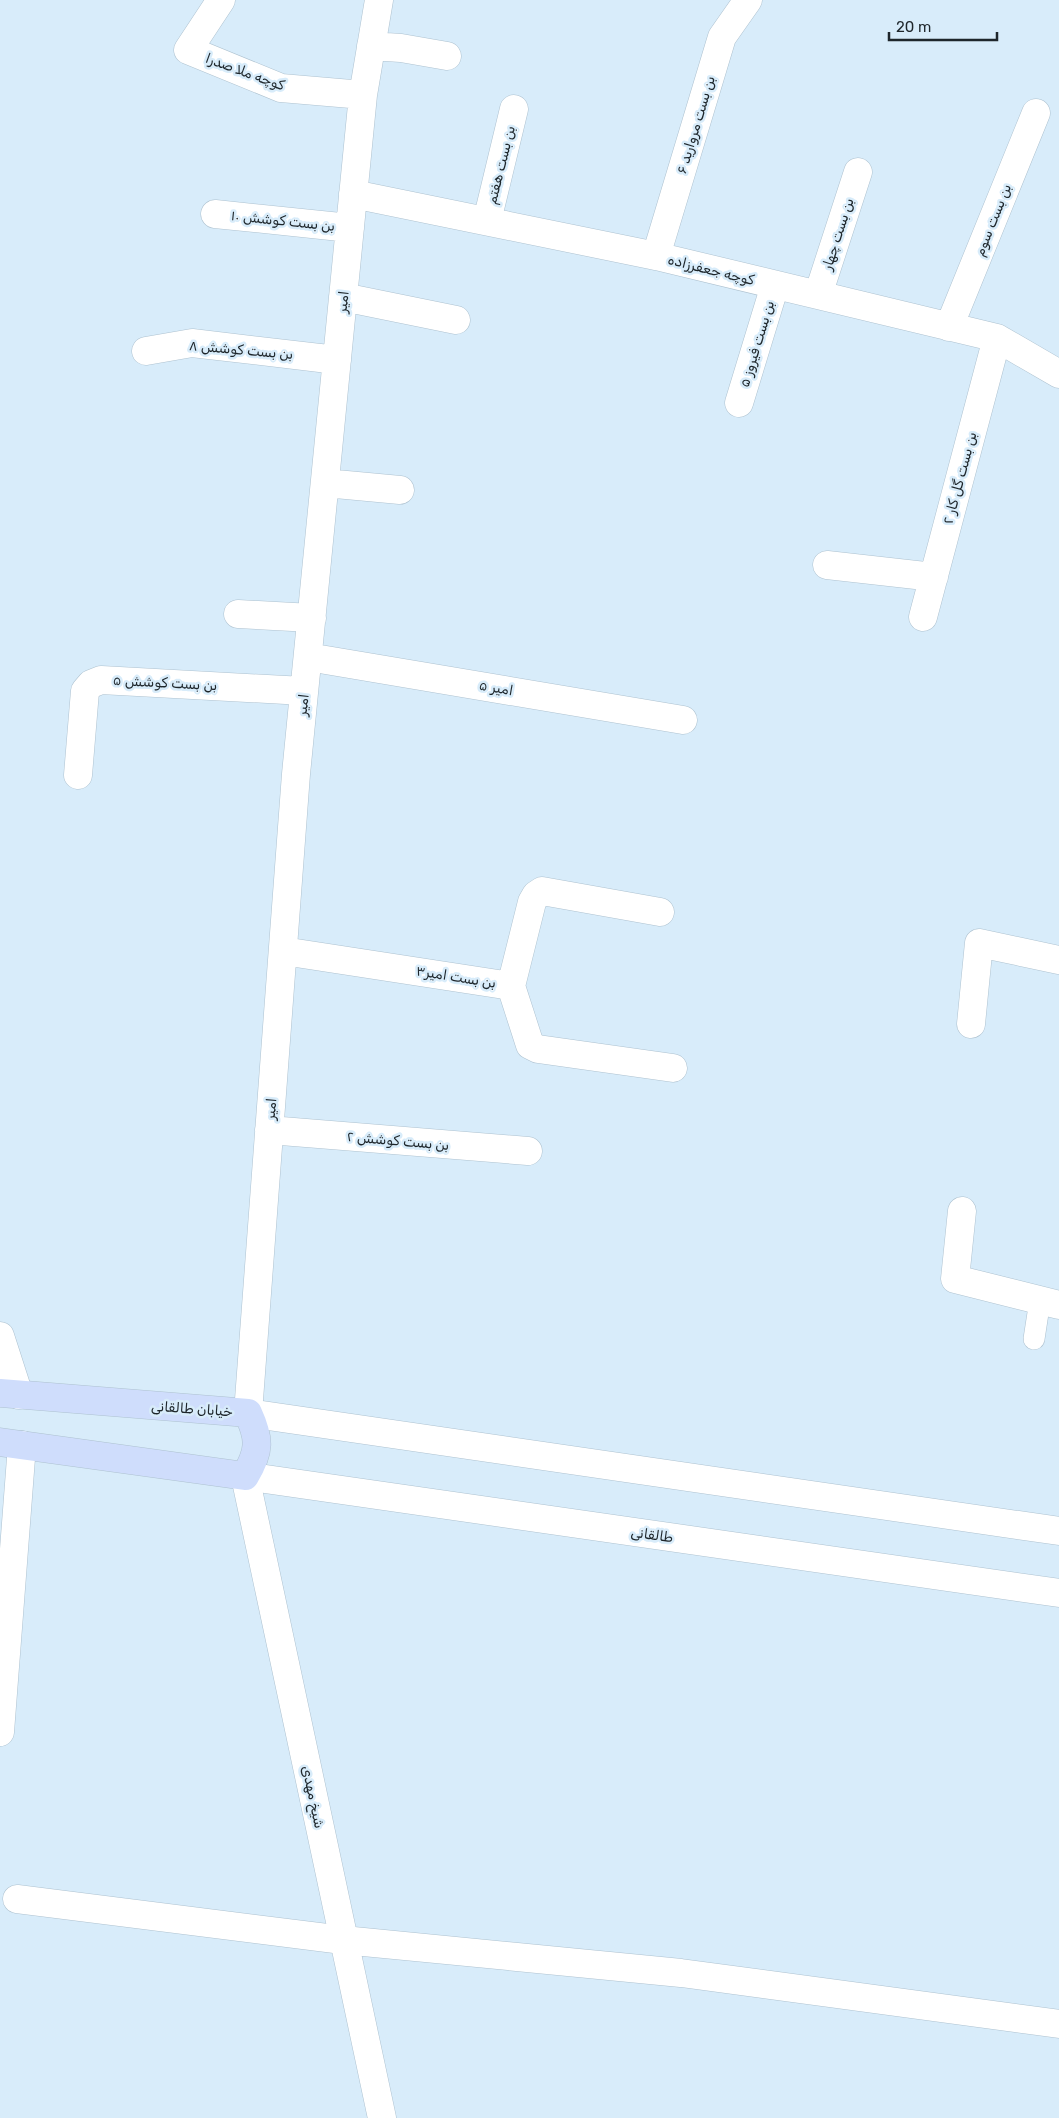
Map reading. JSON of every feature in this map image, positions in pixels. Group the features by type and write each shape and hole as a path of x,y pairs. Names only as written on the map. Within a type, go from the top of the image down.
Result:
{"main road":[{"name":"خیابان طالقانی","path":"10,1394 248,1413 256,1431 258,1447 253,1462 245,1476"},
{"path":"11,1443 245,1476"}],"street":[{"name":"کوچه ملا صدرا","path":"221,0 188,50 282,88 363,95"},
{"name":"امیر","path":"248,1413 296,774 363,95 379,0"},
{"name":"بن بست مروارید ۶","path":"656,256 722,37 748,0"},
{"path":"371,46 401,48 447,56"},
{"name":"بن بست هفتم","path":"487,221 514,109"},
{"name":"بن بست سوم","path":"949,327 1036,114"},
{"name":"بن بست چهار","path":"818,295 858,172"},
{"name":"کوچه جعفرزاده","path":"353,194 656,256 997,338 1059,373"},
{"name":"بن بست کوشش ۱۰","path":"215,214 350,228"},
{"name":"بن بست فیروز ۵","path":"739,403 775,285"},
{"path":"343,297 456,320"},
{"name":"بن بست گل کار ۲","path":"923,617 997,338"},
{"name":"بن بست کوشش ۸","path":"146,351 192,342 337,360"},
{"path":"325,484 400,490"},
{"path":"827,564 934,577"},
{"path":"238,614 312,618"},
{"name":"امیر ۵","path":"308,657 684,720"},
{"name":"بن بست کوشش ۵","path":"78,775 85,691 91,684 101,680 304,691"},
{"path":"511,986 532,902 536,895 542,891 660,912"},
{"path":"971,1024 979,943 1059,960"},
{"name":"بن بست امیر۳","path":"283,950 511,986 530,1046 538,1049 673,1068"},
{"name":"بن بست کوشش ۲","path":"269,1130 528,1151"},
{"path":"962,1211 955,1279 1050,1303"},
{"path":"0,1336 10,1394"},
{"path":"248,1413 1059,1531"},
{"path":"0,1732 11,1443"},
{"name":"طالقانی","path":"245,1476 1059,1594"},
{"name":"شیخ مهدی","path":"245,1476 382,2118"},
{"path":"17,1899 343,1940 681,1974 1059,2024"}],"lane":[{"path":"1034,1339 1050,1303"}]}
